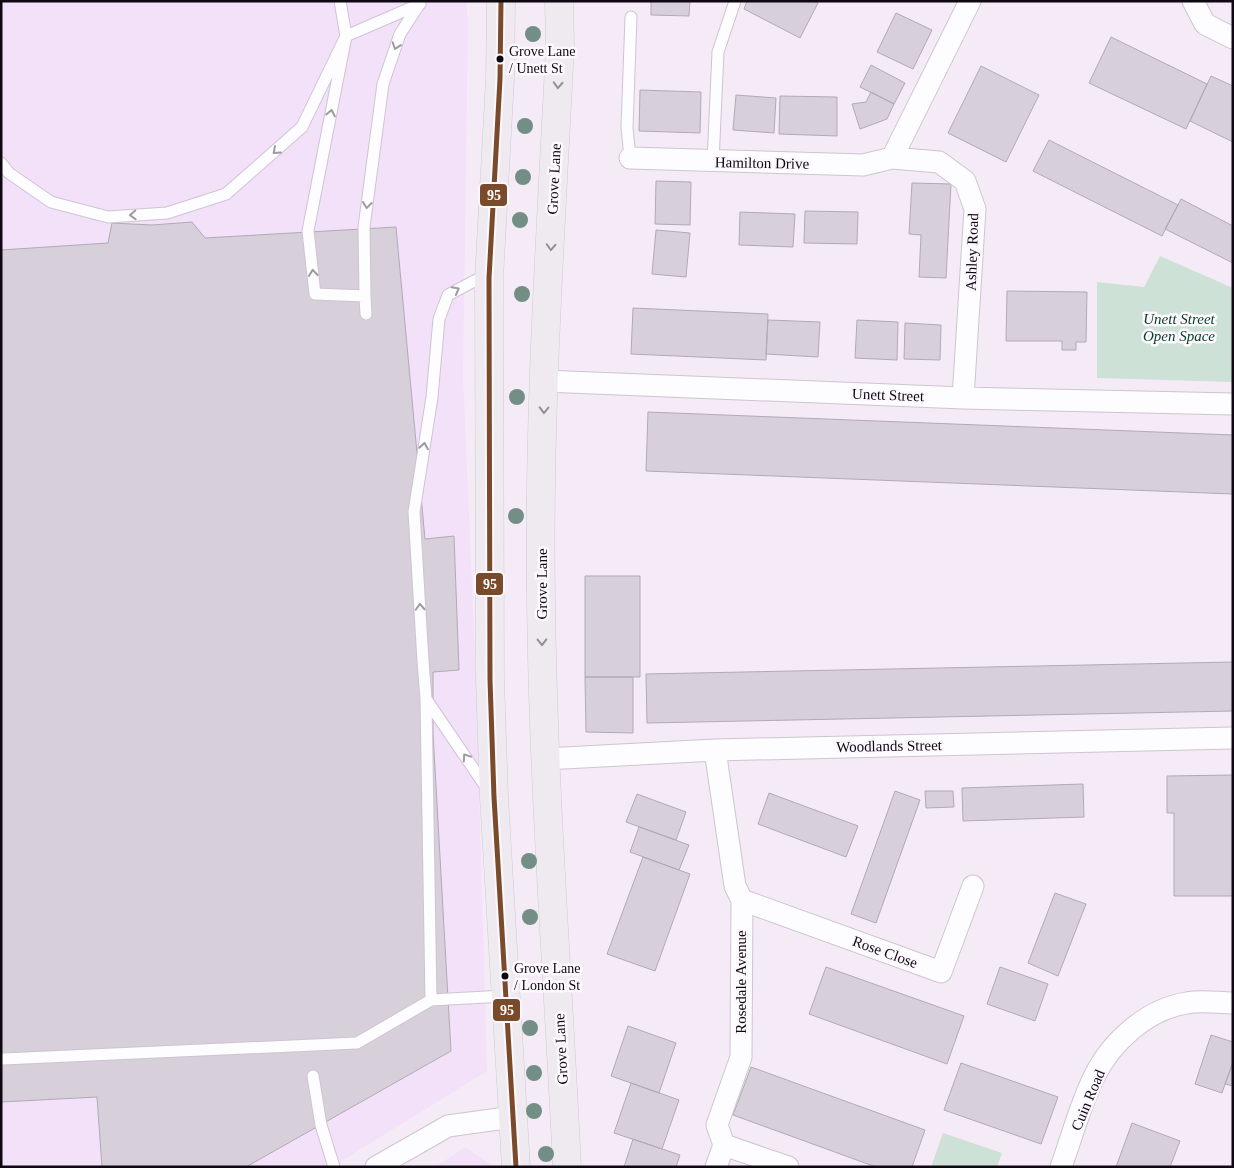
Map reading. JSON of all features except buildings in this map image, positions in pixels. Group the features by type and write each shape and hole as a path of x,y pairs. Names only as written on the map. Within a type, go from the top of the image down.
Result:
{"main road":[{"path":"501,1 500,79 489,278 490,680 494,797 516,1167"},
{"name":"Grove Lane","path":"559,1 560,46 544,381 541,596 545,759 567,1167"}],"street":[{"path":"892,158 970,1"},
{"path":"1193,1 1205,24 1233,38"},
{"name":"Hamilton Drive","path":"630,158 713,162 863,165 892,158"},
{"name":"Ashley Road","path":"892,158 939,162 965,181 975,210 964,398"},
{"name":"Unett Street","path":"544,381 964,398 1233,404"},
{"name":"Woodlands Street","path":"545,759 714,750 1233,738"},
{"name":"Rosedale Avenue","path":"714,750 735,886 742,900 741,1057 717,1125 724,1144"},
{"name":"Rose Close","path":"742,900 941,972 973,886"},
{"name":"Cuin Road","path":"1061,1167 1094,1077 1114,1046 1149,1017 1186,1002 1233,1003"},
{"path":"376,1167 448,1126 513,1117"},
{"path":"716,1167 724,1144 788,1167"}],"lane":[{"path":"340,1 346,36 308,231 315,294 365,296"},
{"path":"713,162 718,52 735,1"},
{"path":"1,163 8,173 51,202 108,217 167,214 226,194 302,127 346,36 423,2"},
{"path":"366,314 364,228 382,84 400,34 423,2"},
{"path":"630,158 627,127 631,17"},
{"path":"431,1000 426,700 414,512 432,397 439,319 448,295 478,279 489,278"},
{"path":"426,700 494,797"},
{"path":"3,1059 357,1043 431,1000 505,996"},
{"path":"313,1076 321,1125 334,1167"}],"shaded area":[{"path":"1,1 466,1 468,22 463,376 476,679 487,1071 332,1167 1,1167"},
{"path":"465,1147 494,1167 435,1167"}],"green space":[{"name":"Unett Street Open Space","path":"1160,256 1233,288 1233,382 1097,378 1097,282 1144,287"},
{"path":"943,1133 1002,1153 997,1167 931,1167"}],"transit line":[{"name":"95","path":"501,1 500,79 489,278 490,680 494,797 516,1167"}],"place":[{"name":"Grove Lane / Unett St","path":"500,59"},
{"name":"Grove Lane / London St","path":"505,976"}]}
